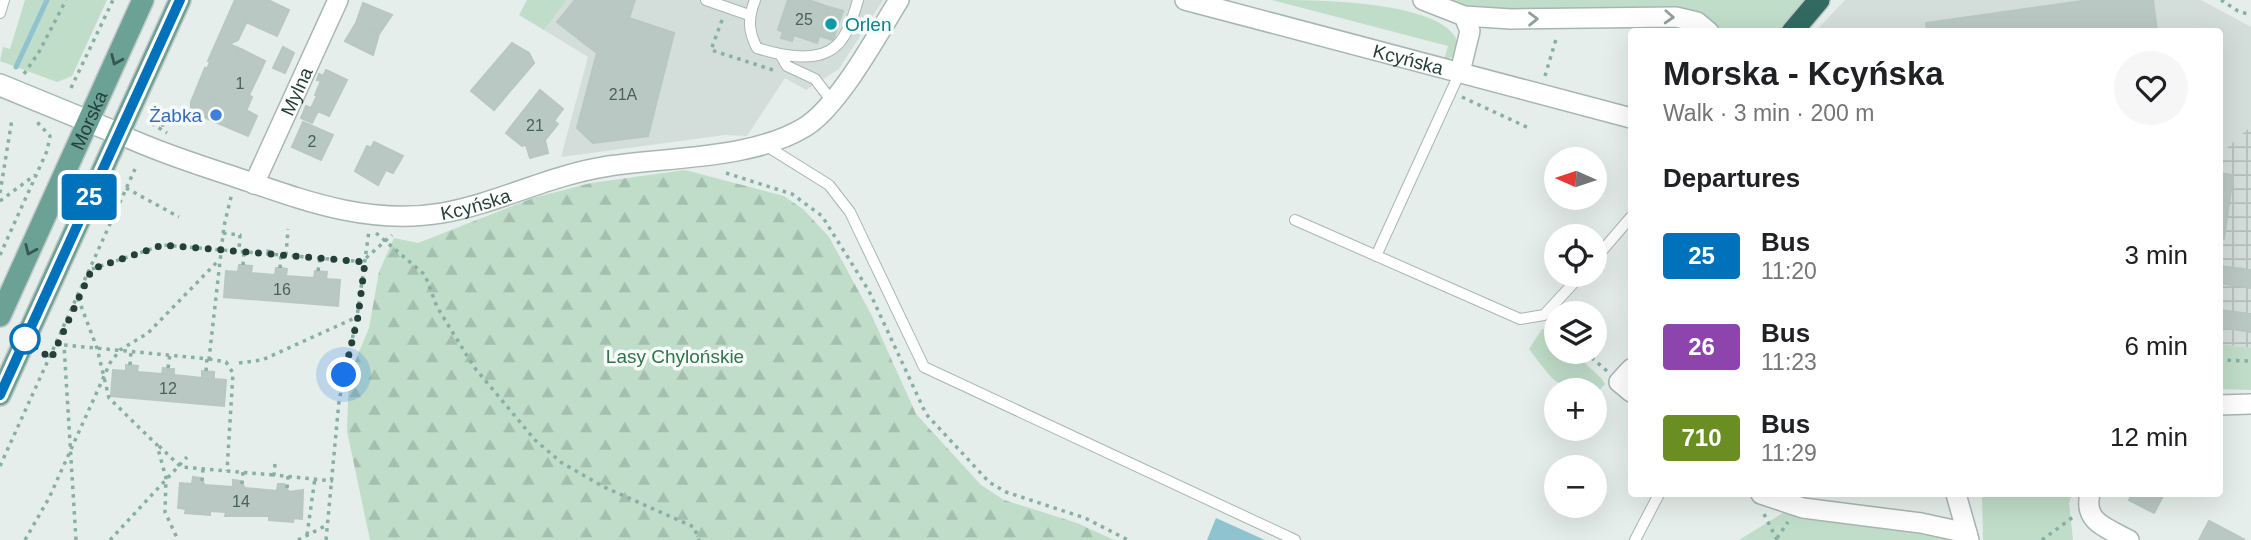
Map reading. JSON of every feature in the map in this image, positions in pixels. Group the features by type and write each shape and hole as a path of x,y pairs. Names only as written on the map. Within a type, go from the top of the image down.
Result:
{"highway":[{"path":"1795,28 1819,0"}],"main road":[{"name":"Morska","path":"0,316 143,0"},
{"name":"Morska","path":"0,395 117,133 180,0"}],"street":[{"name":"Mylna","path":"254,184 338,0"},
{"name":"Kcyńska","path":"0,85 160,152 318,206 371,216 413,216 472,206 582,170 765,145 806,126 831,100 899,0"},
{"name":"Kcyńska","path":"1185,0 1628,117"},
{"path":"1423,0 1464,16 1511,19 1676,17 1697,22 1704,28"},
{"path":"1460,72 1470,32 1464,16"},
{"path":"2223,405 2251,404"},
{"path":"1770,497 1803,508 1921,523 1968,537"},
{"path":"1957,497 1968,537"},
{"path":"2089,503 2094,522 2129,540"}],"lane":[{"path":"0,13 4,0"},
{"path":"706,0 750,15"},
{"path":"755,0 750,15 750,30 757,48 781,56 817,54 836,47 843,38 858,0"},
{"path":"781,56 787,66 816,79 831,100"},
{"path":"1376,256 1460,72"},
{"path":"765,145 829,185 850,212 925,367 1295,540"},
{"path":"1295,220 1514,317 1527,320 1544,315 1570,287"},
{"path":"1607,245 1628,220"},
{"path":"1635,540 1657,497"}],"path":[{"path":"22,76 39,52 66,0"},
{"path":"71,88 113,0"},
{"path":"2221,0 2238,11 2251,15"},
{"path":"726,7 711,50 782,73"},
{"path":"1540,94 1559,29"},
{"path":"1451,92 1531,129"},
{"path":"154,125 160,115"},
{"path":"0,193 12,119"},
{"path":"0,255 37,174 50,136"},
{"path":"0,466 92,269 135,169"},
{"path":"0,201 37,174"},
{"path":"125,187 179,218"},
{"path":"206,371 223,233 231,195"},
{"path":"326,540 339,401 358,317 370,227 425,275 437,307 474,367 536,440 562,463 604,487 694,527 699,540"},
{"path":"280,268 288,229"},
{"path":"365,261 397,231"},
{"path":"223,233 240,235 243,265"},
{"path":"92,269 163,245 365,261"},
{"path":"268,253 270,245"},
{"path":"359,252 366,252"},
{"path":"318,271 320,258"},
{"path":"25,540 70,453 102,378 120,350 148,333 220,259"},
{"path":"78,298 97,348 102,378 109,398 181,467 333,481"},
{"path":"239,363 262,360 358,317"},
{"path":"76,540 64,345 226,362 233,373 227,471"},
{"path":"130,365 131,351"},
{"path":"168,369 170,355"},
{"path":"2223,360 2251,361"},
{"path":"1602,364 1627,381"},
{"path":"157,445 166,478 165,512 178,540"},
{"path":"110,540 166,478 181,467 187,457"},
{"path":"274,475 275,464"},
{"path":"202,481 203,468"},
{"path":"242,484 243,472"},
{"path":"287,488 288,476"},
{"path":"307,535 315,478"},
{"path":"2042,540 2089,503"},
{"path":"298,540 328,525"}],"shaded area":[{"path":"567,0 883,0 839,69 806,90 785,78 747,136 725,135 561,157 588,57 544,30"},
{"path":"1845,0 2201,0 2251,27 2251,126 2223,151 2223,28 1819,28"},
{"path":"2251,126 2251,348 2223,344 2223,151"}],"green space":[{"path":"25,0 107,0 72,76 57,82 0,61 3,47 10,49"},
{"path":"527,0 567,0 544,30 519,15"},
{"path":"1272,0 1353,3 1416,13 1440,23 1455,37 1458,55 1444,60 1448,46"},
{"path":"1443,0 1807,0 1783,28 1718,28 1695,11 1672,7 1492,11 1470,9"},
{"name":"Lasy Chylońskie","path":"685,170 784,196 804,210 829,237 871,314 916,414 981,485 1004,500 1077,523 1114,540 370,540 347,431 349,376 369,328 379,272 394,238 418,243 533,198 591,183"},
{"path":"1544,329 1544,364 1586,364 1601,378 1552,378 1529,349"},
{"path":"2223,344 2251,348 2251,390 2223,389"},
{"path":"1982,497 2071,497 2069,503 2073,540 1983,540"},
{"path":"1786,511 1944,536 1948,540 1739,540"}],"water":[{"path":"1216,518 1265,540 1207,540"}],"building":[{"path":"235,0 257,0 238,40 229,44 219,66 208,61"},
{"path":"257,0 268,0 289,10 277,36 246,22"},
{"path":"575,0 635,0 629,18 674,33 648,136 593,143 577,128 597,53 557,22"},
{"name":"Orlen","path":"788,0 809,0 829,7 817,43 794,35 792,41 781,38 783,32 778,30"},
{"path":"2089,0 2153,0 2156,28 1927,28 1926,23"},
{"path":"363,3 392,15 379,34 356,23"},
{"name":"Orlen","path":"829,7 843,11 833,40 820,36"},
{"path":"356,23 379,34 373,55 345,41"},
{"path":"512,43 529,53 534,63 494,110 471,91"},
{"path":"229,44 241,49 219,99 210,95 201,116 191,112 191,102 205,68 207,69 210,62 219,66"},
{"path":"283,47 294,53 285,73 273,68"},
{"path":"241,49 265,61 261,70 236,59"},
{"path":"236,59 261,70 249,95 252,97 246,111 240,114 236,113 234,106 219,99"},
{"path":"326,70 347,80 335,104 315,95 321,81 317,80 319,74 323,76"},
{"path":"540,90 563,109 554,121 558,124 545,140 548,153 530,158 526,145 522,146 506,133"},
{"path":"210,95 234,106 238,114 246,110 257,116 248,136 201,116"},
{"path":"317,96 335,104 329,116 311,108"},
{"path":"306,106 318,111 312,123 301,118"},
{"path":"303,122 333,135 321,160 292,147"},
{"path":"374,142 403,156 393,173 386,170 378,185 355,171 367,146 371,148"},
{"path":"2223,174 2233,175 2223,239"},
{"path":"239,265 252,266 251,273 275,275 276,268 287,269 286,276 314,278 315,271 327,272 326,279 340,280 338,306 224,297 226,271 238,272"},
{"path":"2223,266 2251,270 2251,288 2223,284"},
{"path":"2223,310 2251,314 2251,332 2223,328"},
{"path":"126,365 138,366 137,372 162,374 163,368 174,369 174,375 202,378 202,371 214,372 214,379 226,380 224,406 111,396 113,370 126,371"},
{"path":"193,477 200,478 205,485 233,487 233,480 240,481 245,488 277,491 278,484 284,484 289,492 303,490 302,519 294,518 293,522 269,520 269,516 225,516 226,512 210,511 210,515 185,513 186,509 178,508 180,483 192,484"},
{"path":"2130,497 2162,497 2154,513 2129,500"},
{"path":"2209,521 2245,540 2199,540"}],"waterway":[{"path":"16,67 47,0"}],"bus line":[{"name":"25","path":"0,395 117,133 180,0"}],"place":[{"name":"Orlen","path":"831,24"},
{"name":"Żabka","path":"216,115"}],"route":[{"path":"25,339 51,359 92,269 163,245 365,262 358,317 344,375"}]}
